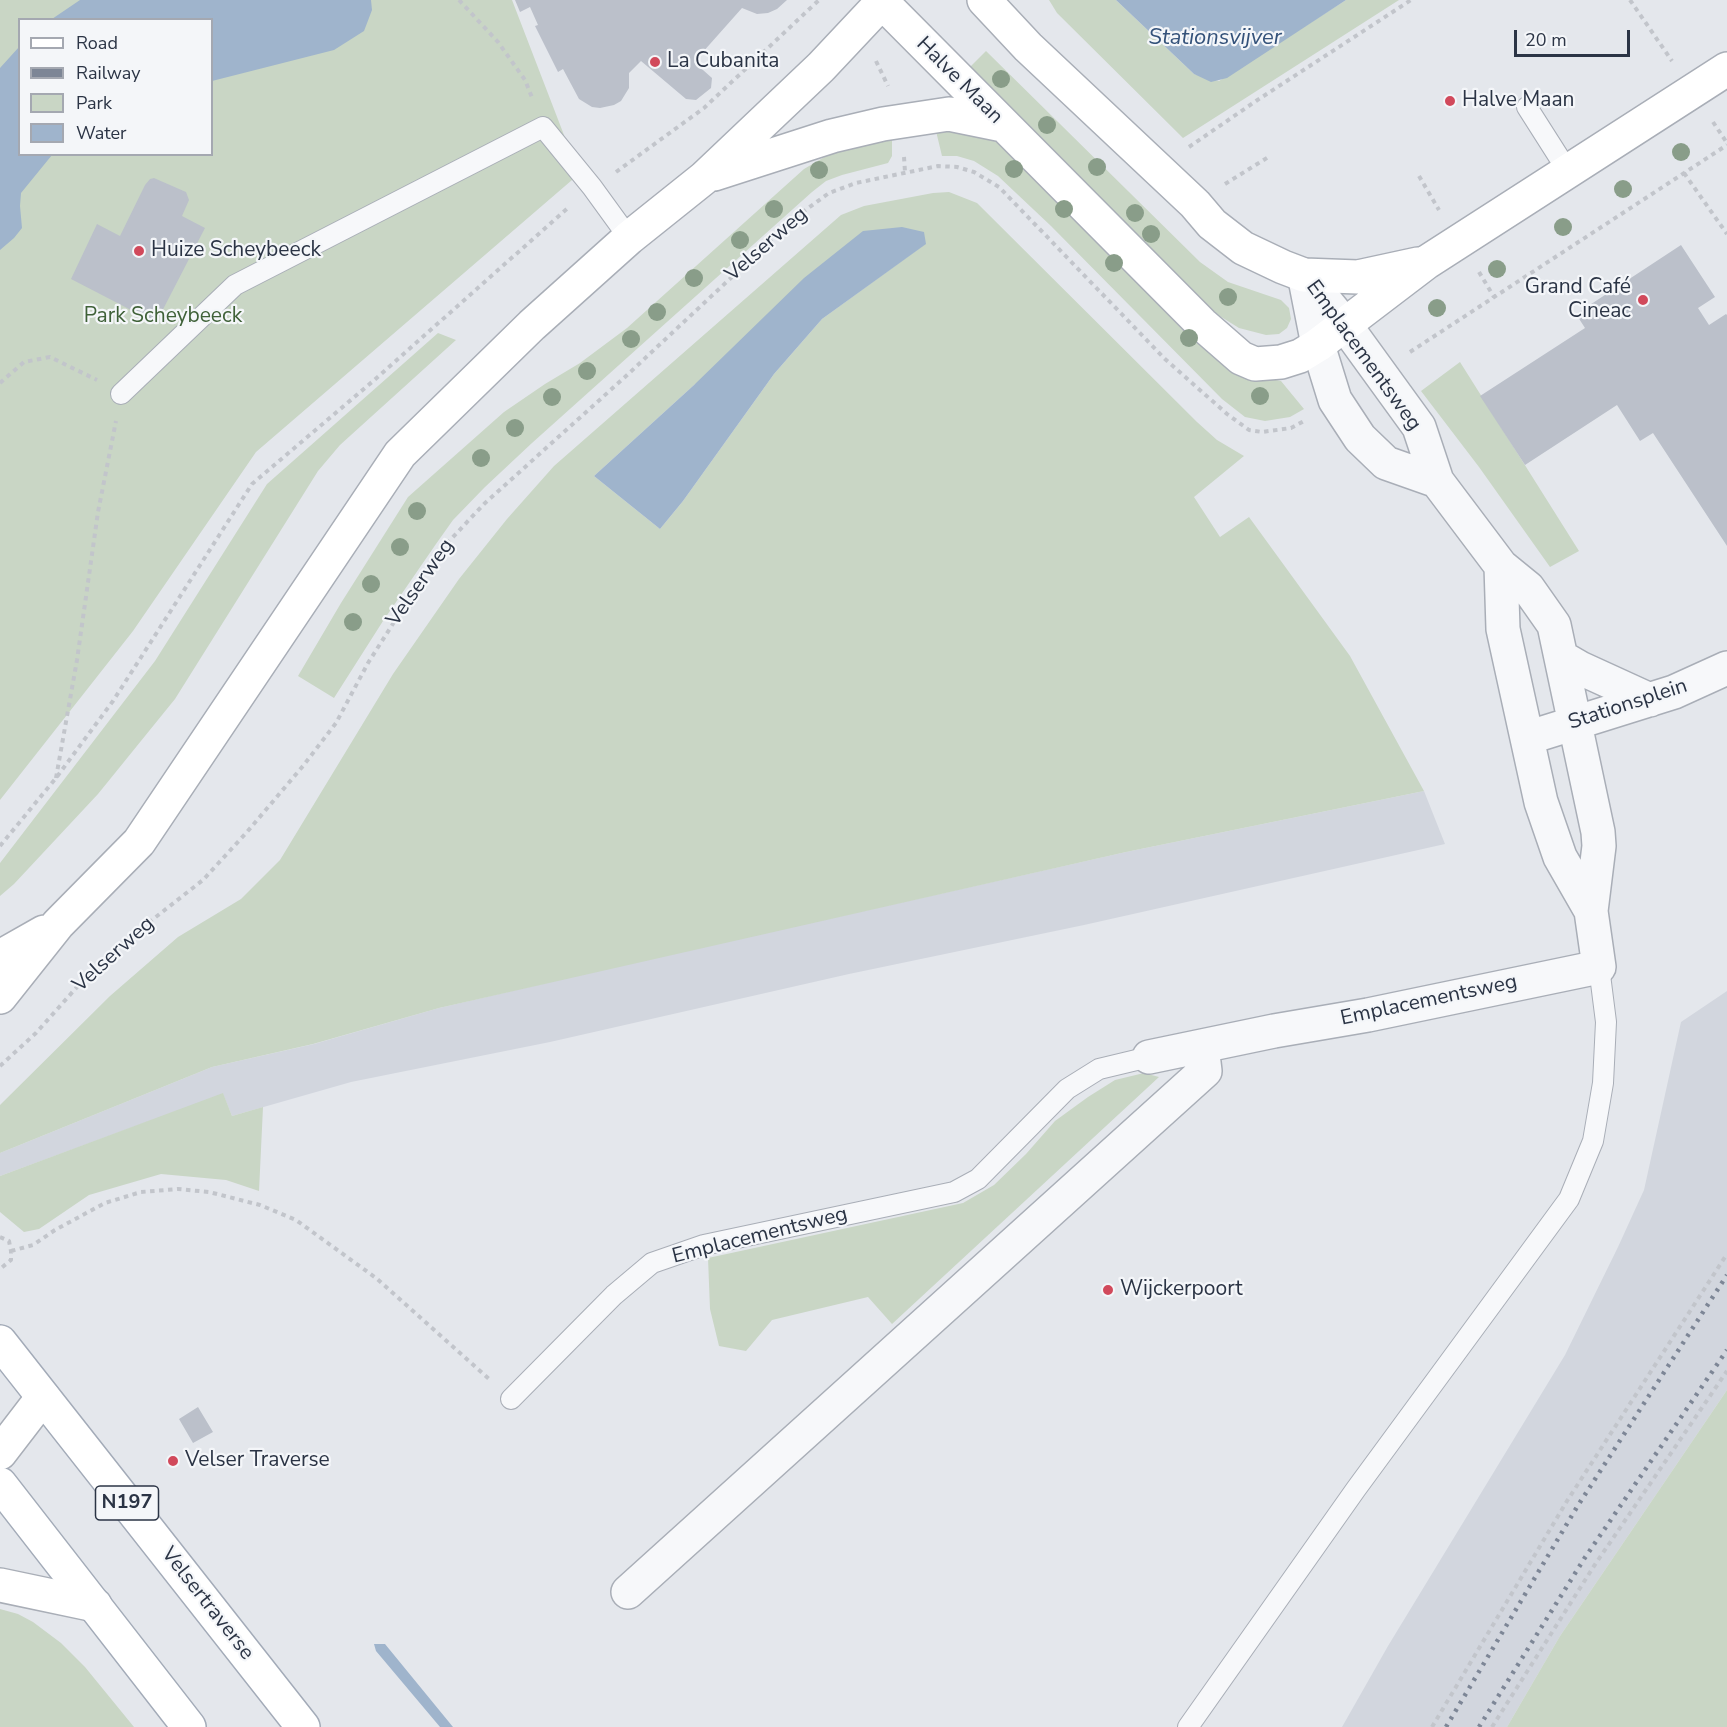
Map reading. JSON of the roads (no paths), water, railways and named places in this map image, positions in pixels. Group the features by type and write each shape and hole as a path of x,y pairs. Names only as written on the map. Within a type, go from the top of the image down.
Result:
{"main road":[{"name":"Halve Maan","path":"984,0 1028,47 1195,204 1212,224 1243,248 1304,275 1358,277 1427,262"},
{"name":"Halve Maan","path":"882,1 1202,324 1241,358 1255,364 1271,364 1300,356 1318,345 1427,262 1569,173 1727,69"},
{"path":"0,997 58,924 139,842 400,454 532,325 629,238 704,178 821,67 882,1"},
{"path":"704,178 832,136 883,124 949,114 1003,124"},
{"path":"0,957 58,924"},
{"name":"N197","path":"0,1342 43,1397"},
{"path":"0,1414 43,1397"},
{"path":"0,1453 43,1397"},
{"name":"Velsertraverse","path":"43,1397 303,1727"},
{"path":"0,1484 189,1727"},
{"path":"0,1585 95,1605"}],"street":[{"name":"Emplacementsweg","path":"1304,275 1318,345 1335,400 1360,438 1386,464 1437,481"},
{"name":"Emplacementsweg","path":"1149,1056 1368,1015 1599,967 1591,911 1599,846 1554,625 1528,588 1501,566 1437,481 1419,427 1345,325 1304,275"},
{"name":"Emplacementsweg","path":"1501,566 1503,629 1541,802 1560,857 1591,911"},
{"path":"1561,657 1650,700"},
{"name":"Stationsplein","path":"1527,738 1674,692 1727,668"},
{"path":"628,1592 1205,1071 1202,1046"}],"lane":[{"path":"1527,107 1569,173"},
{"path":"121,394 234,285 543,127 592,187 629,238"},
{"path":"1188,1727 1356,1489 1569,1199 1593,1141 1603,1083 1606,1022 1599,967"},
{"name":"Emplacementsweg","path":"511,1399 614,1295 652,1263 704,1245 954,1192 978,1179 1067,1089 1099,1070 1149,1056"}],"water":[{"path":"80,0 371,0 372,10 364,31 334,50 213,81 213,18 53,18"},
{"name":"Stationsvijver","path":"1116,0 1346,0 1227,78 1211,82 1194,74"},
{"path":"18,48 18,156 51,156 21,193 22,228 0,250 0,68"},
{"path":"902,227 924,232 926,244 822,319 774,374 683,501 660,529 594,476 694,385 804,278 863,231"},
{"path":"374,1644 385,1644 453,1727 440,1727 376,1651"}],"railway":[{"path":"1446,1727 1577,1507 1727,1275"},
{"path":"1479,1727 1584,1559 1727,1350"}],"place":[{"name":"La Cubanita","path":"655,62"},
{"name":"Halve Maan","path":"1450,101"},
{"name":"Huize Scheybeeck","path":"139,251"},
{"name":"Grand Café Cineac","path":"1643,300"},
{"name":"Wijckerpoort","path":"1108,1290"},
{"name":"Velser Traverse","path":"173,1461"}],"park label":[{"name":"Park Scheybeeck","path":"163,317"}]}
